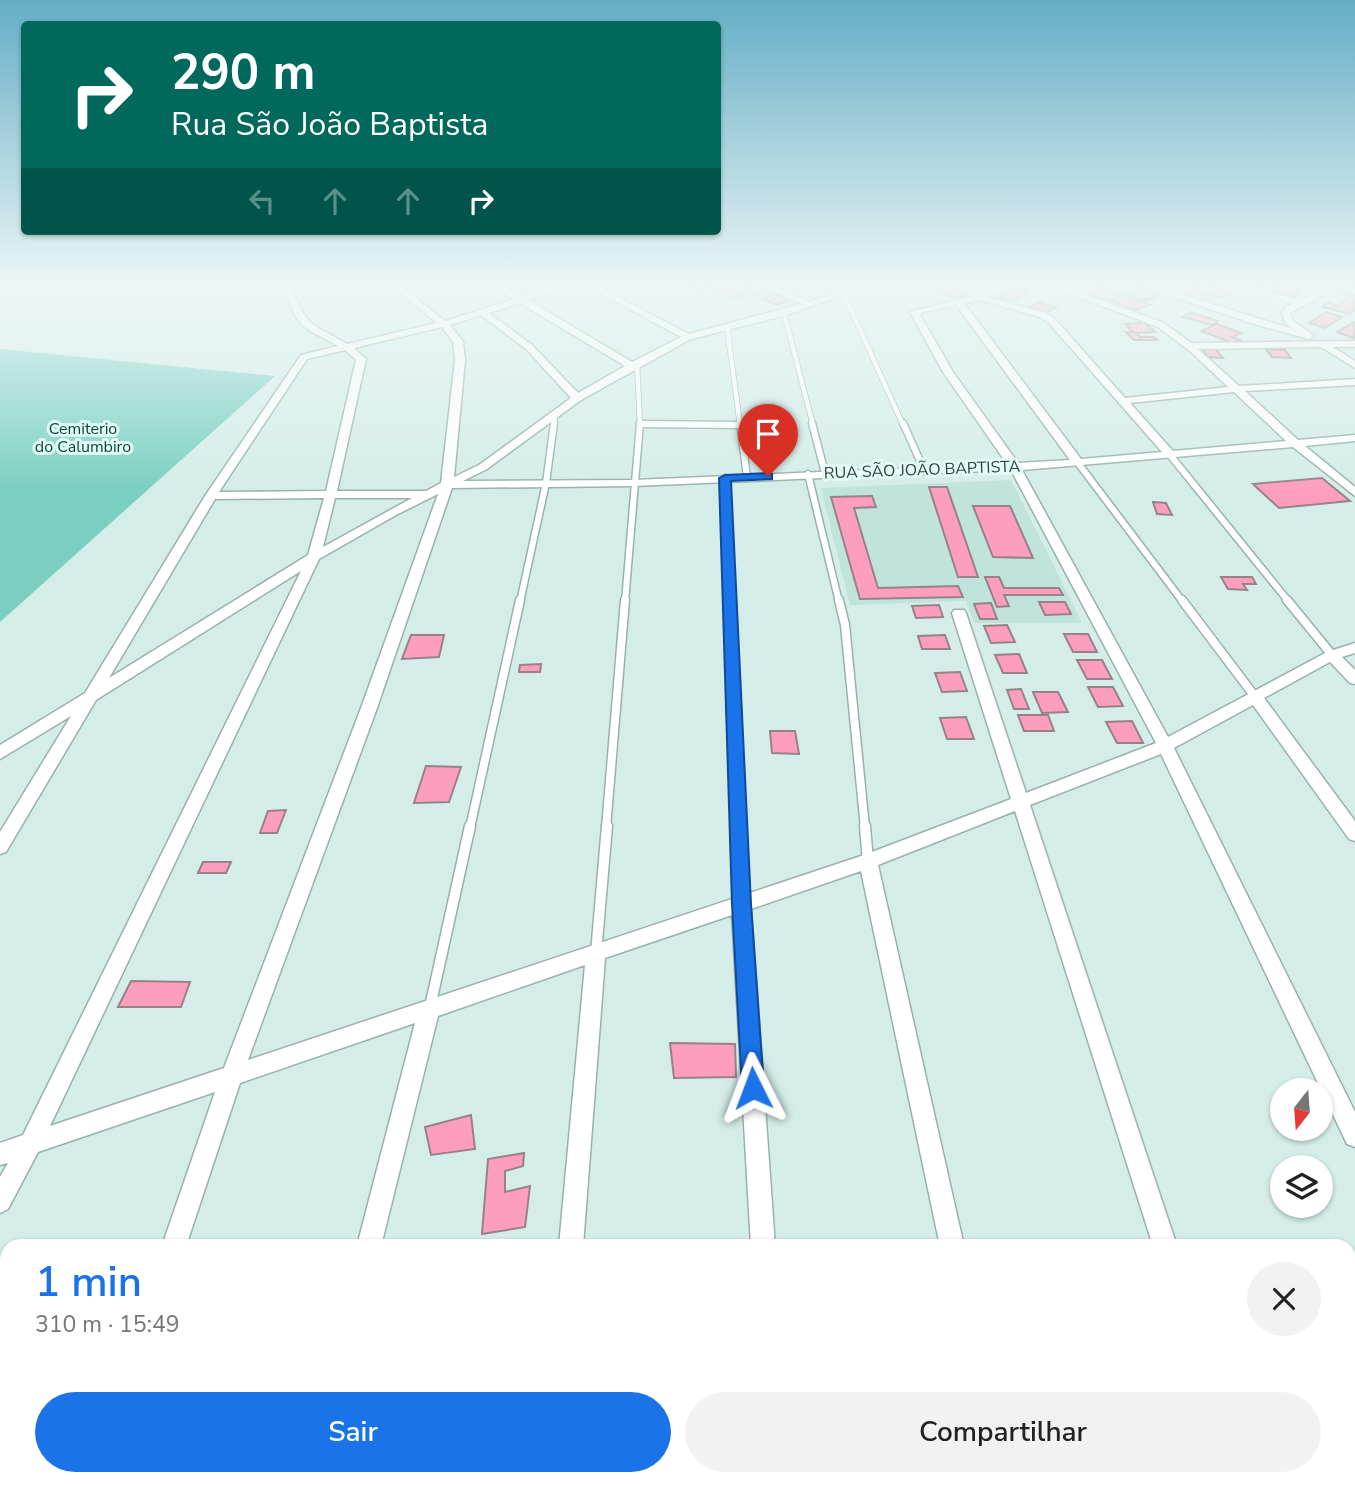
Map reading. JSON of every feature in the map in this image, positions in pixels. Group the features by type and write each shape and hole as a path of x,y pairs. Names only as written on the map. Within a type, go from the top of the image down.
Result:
{"street":[{"path":"0,847 211,496 304,357 317,354"},
{"path":"0,1201 314,557 361,359 355,354"},
{"path":"176,1239 231,1077 369,708 447,485 459,354"},
{"path":"536,354 577,398"},
{"path":"617,354 635,365"},
{"path":"0,753 314,557 482,467 577,398 655,354"},
{"path":"938,354 1015,467 1165,746 1355,1136"},
{"path":"997,354 1077,463"},
{"path":"1081,354 1170,455"},
{"path":"1197,354 1296,444 1355,493"},
{"path":"1338,354 1355,365"},
{"path":"1123,401 1236,389 1355,382"},
{"name":"RUA SÃO JOÃO BAPTISTA","path":"447,485 633,483 808,474 925,472 1077,463 1355,438"},
{"path":"211,496 429,494"},
{"path":"959,613 1023,801 1163,1239"},
{"path":"0,1154 868,861 1165,746 1332,655 1355,648"},
{"path":"1332,655 1355,680"},
{"path":"1256,698 1355,834"},
{"path":"868,861 950,1239"},
{"path":"741,904 763,1239"},
{"path":"572,1239 596,953"},
{"path":"371,1239 429,1010"}],"lane":[{"path":"731,354 743,425 747,477"},
{"path":"795,354 825,474"},
{"path":"871,354 925,472"},
{"path":"596,953 640,424 635,365"},
{"path":"429,1010 546,483 555,415"},
{"path":"640,424 743,425"},
{"path":"1170,455 1332,655"},
{"path":"1077,463 1256,698"},
{"path":"808,474 845,625 868,861"},
{"path":"725,478 741,904"}],"shaded area":[{"path":"1011,480 1082,623 974,623 966,601 850,605 821,488"}],"green space":[{"name":"Cemiterio do Calumbiro","path":"0,354 54,354 275,376 0,622"}],"building":[{"path":"1206,354 1220,354 1223,358 1208,357"},
{"path":"1270,354 1288,354 1291,358 1272,357"},
{"path":"1322,478 1350,501 1279,508 1253,484"},
{"path":"929,487 947,487 978,577 958,577"},
{"path":"872,496 876,507 854,508 878,588 958,586 963,597 860,599 831,497"},
{"path":"1153,502 1166,503 1172,515 1157,514"},
{"path":"973,506 1010,506 1033,558 993,557"},
{"path":"985,577 999,577 1004,588 1059,588 1063,595 1004,595 1009,606 997,607"},
{"path":"1221,577 1252,577 1256,584 1243,584 1247,590 1228,589"},
{"path":"1039,602 1065,602 1071,614 1045,615"},
{"path":"991,603 997,619 980,619 974,604"},
{"path":"939,605 943,617 916,618 912,606"},
{"path":"1007,625 1015,642 991,643 984,626"},
{"path":"1064,634 1088,634 1097,652 1073,652"},
{"path":"411,635 444,635 439,657 402,659"},
{"path":"945,635 950,649 922,649 918,636"},
{"path":"1019,654 1027,673 1003,673 995,655"},
{"path":"1077,660 1102,660 1112,679 1087,679"},
{"path":"541,664 540,672 519,672 520,665"},
{"path":"960,672 967,691 942,692 935,673"},
{"path":"1088,687 1113,687 1123,706 1098,707"},
{"path":"1021,689 1029,709 1014,709 1007,690"},
{"path":"1033,692 1058,692 1068,712 1042,713"},
{"path":"1018,715 1048,715 1054,731 1024,731"},
{"path":"966,717 974,739 947,739 940,718"},
{"path":"1132,721 1143,743 1117,743 1106,722"},
{"path":"770,731 795,731 799,754 772,753"},
{"path":"426,766 461,767 449,802 414,803"},
{"path":"286,810 277,833 260,833 268,811"},
{"path":"203,862 231,862 226,873 198,873"},
{"path":"131,981 190,982 181,1007 118,1007"},
{"path":"670,1043 735,1044 736,1077 674,1078"},
{"path":"471,1115 475,1149 431,1155 425,1127"},
{"path":"524,1153 523,1166 505,1171 505,1192 530,1186 525,1227 482,1234 488,1159"}],"route":[{"path":"753,1088 741,904 725,478 768,476"}]}
